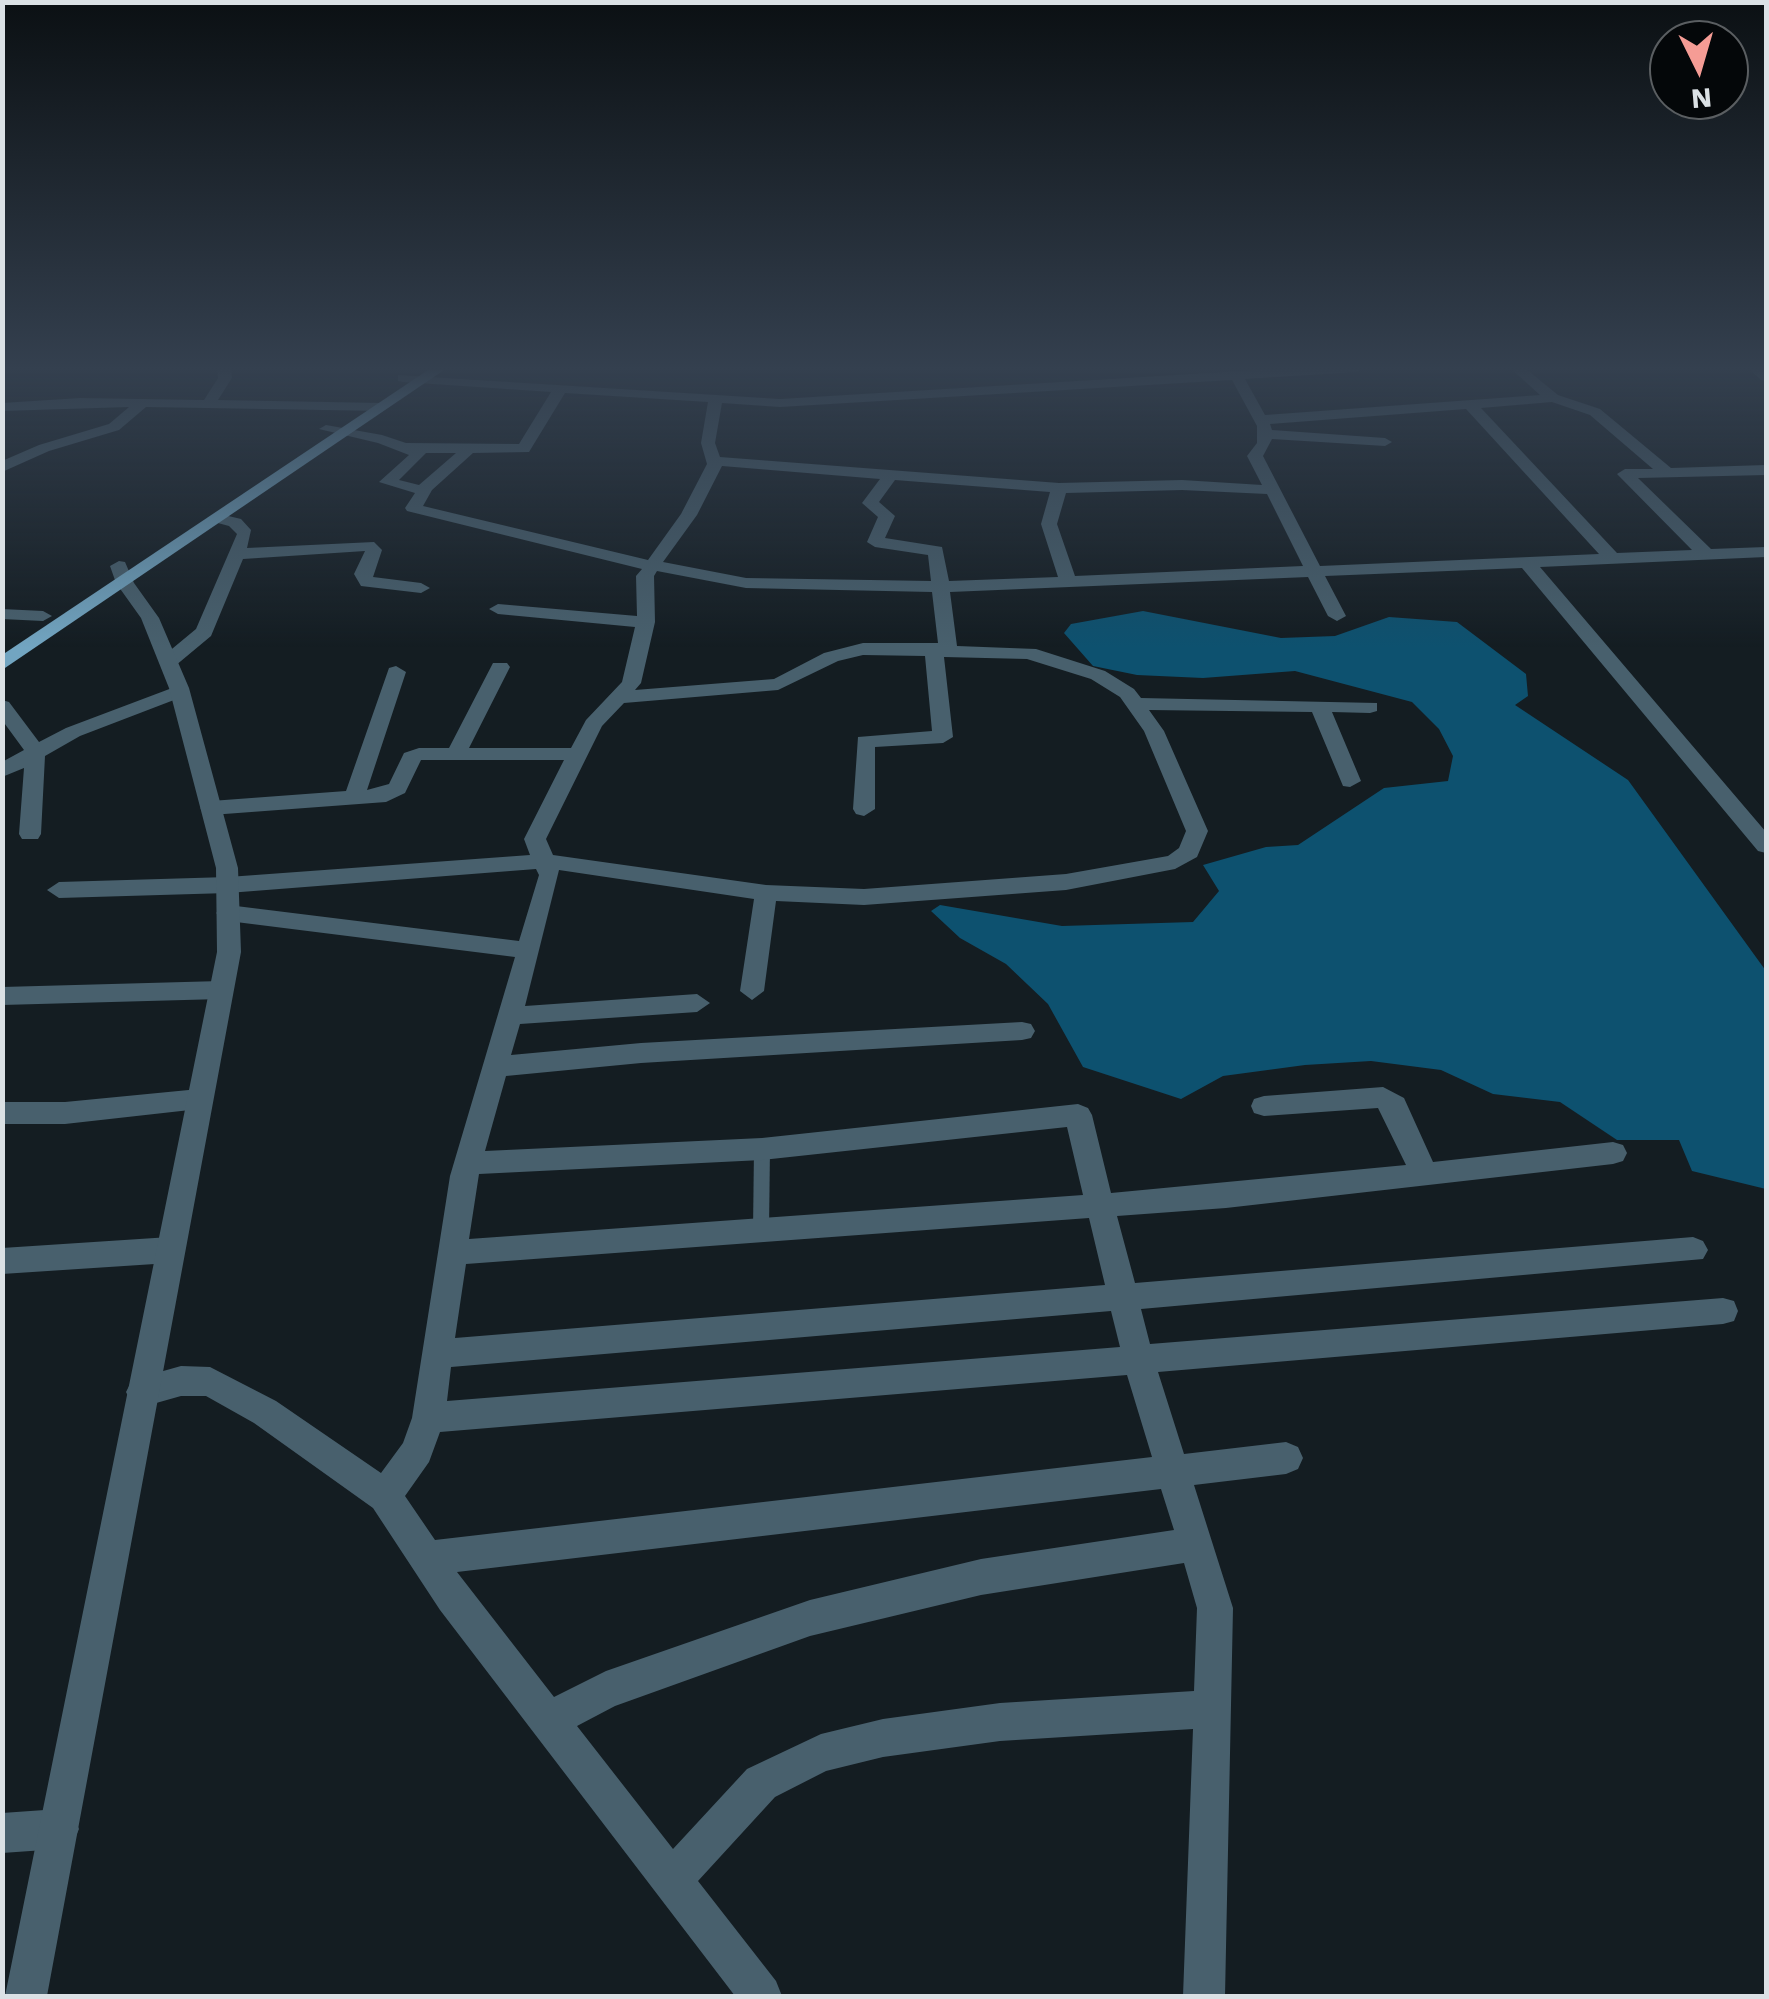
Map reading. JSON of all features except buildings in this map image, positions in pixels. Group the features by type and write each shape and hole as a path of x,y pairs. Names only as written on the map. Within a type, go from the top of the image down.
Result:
{"main road":[{"path":"2,664 281,461"},
{"path":"2,643 43,616 220,519 304,461"}],"street":[{"path":"411,461 387,482 423,490"},
{"path":"455,461 423,490 413,508 649,566 746,582 943,588 1766,552"},
{"path":"385,1496 417,1450 428,1418 467,1163 550,875 536,839 594,724 622,696 634,673 646,622 643,584 649,566 689,514 716,461"},
{"path":"721,461 1058,488 1182,485 1274,490"},
{"path":"1258,461 1337,616"},
{"path":"1522,461 1612,558"},
{"path":"1654,461 1668,473"},
{"path":"1707,555 1625,475 1766,470"},
{"path":"864,809 866,741 943,737 943,588 936,551 876,544 887,516 870,503 893,472"},
{"path":"1058,488 1049,524 1068,581"},
{"path":"168,662 204,632 246,534 235,522 220,519"},
{"path":"238,554 368,546 374,550 363,574 366,582 421,588"},
{"path":"1526,562 1766,846"},
{"path":"26,1996 228,952 228,899 180,690 150,618 122,574"},
{"path":"498,608 646,622"},
{"path":"2,614 43,616"},
{"path":"228,899 546,861 766,892 864,897 966,892 1066,882 1175,862 1189,852 1197,832 1154,731 1136,704 1098,675 1028,653 863,649 832,656 778,684 622,696"},
{"path":"455,756 500,667"},
{"path":"354,798 396,672"},
{"path":"2,771 35,752 180,690"},
{"path":"1136,704 1370,706"},
{"path":"2,706 35,752 30,834"},
{"path":"1319,706 1350,781"},
{"path":"210,808 394,792 414,755 578,754"},
{"path":"59,890 228,899 527,950"},
{"path":"752,990 766,892"},
{"path":"2,996 221,990"},
{"path":"509,1016 698,1003"},
{"path":"494,1067 642,1053 1022,1032"},
{"path":"1264,1106 1383,1098 1394,1105 1424,1173"},
{"path":"2,1112 65,1113 199,1099"},
{"path":"467,1163 762,1149 1078,1115 1138,1358 1214,1608 1204,1996"},
{"path":"451,1253 1226,1196 1613,1152"},
{"path":"2,1260 170,1250"},
{"path":"436,1354 1693,1250"},
{"path":"428,1418 1723,1311"},
{"path":"142,1392 181,1381 210,1382 265,1412 385,1496 548,1721 761,1996"},
{"path":"428,1558 1286,1458"},
{"path":"548,1721 606,1690 810,1618 981,1577 1195,1544"},
{"path":"670,1881 761,1783 820,1753 883,1738 1000,1722 1212,1709"},
{"path":"2,1833 58,1828"}],"lane":[{"path":"761,1230 762,1149"}],"water":[{"path":"1143,611 1281,638 1335,636 1389,617 1457,622 1526,674 1528,696 1515,705 1628,780 1766,971 1766,1189 1692,1171 1679,1140 1617,1140 1560,1102 1493,1094 1441,1070 1371,1061 1305,1065 1223,1076 1181,1099 1083,1067 1048,1004 1006,964 960,938 931,911 940,905 1062,926 1193,922 1219,891 1203,865 1266,847 1298,845 1384,788 1448,781 1453,756 1439,729 1412,702 1295,671 1203,678 1137,675 1093,666 1064,633 1071,624"}]}
